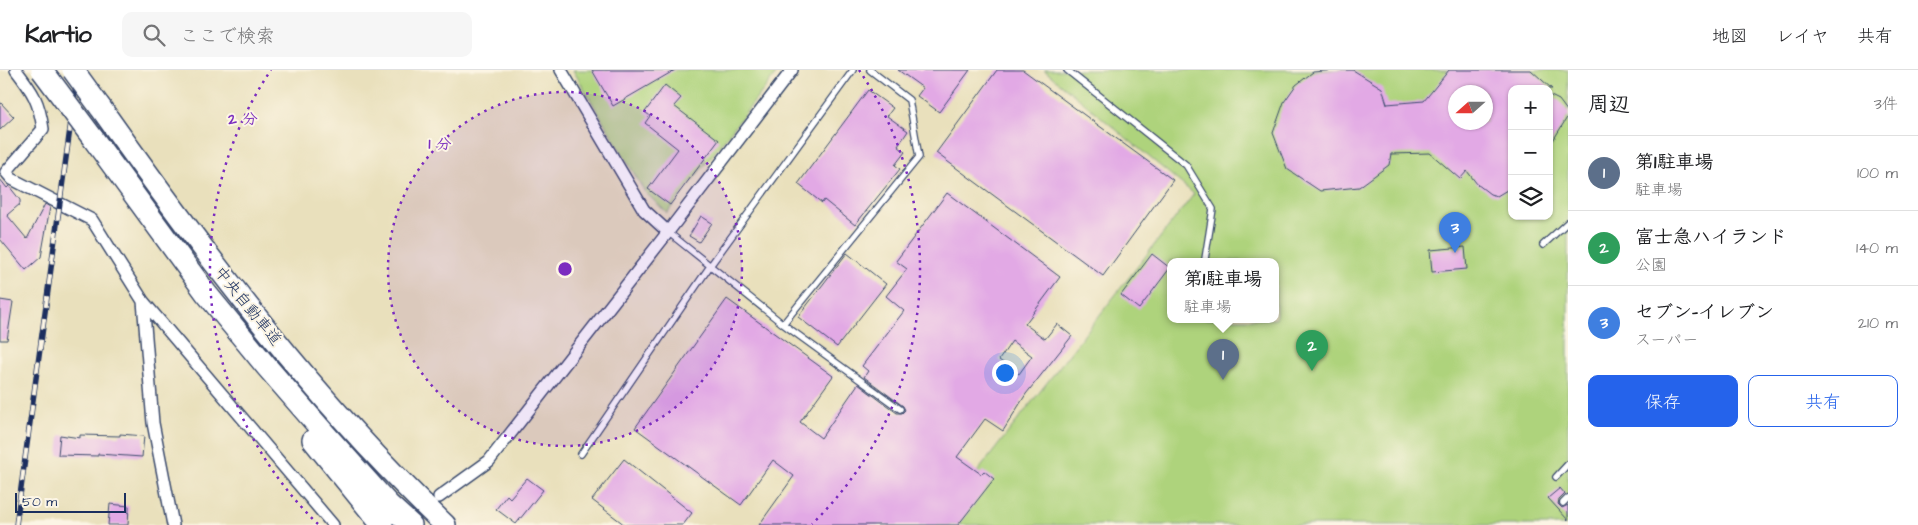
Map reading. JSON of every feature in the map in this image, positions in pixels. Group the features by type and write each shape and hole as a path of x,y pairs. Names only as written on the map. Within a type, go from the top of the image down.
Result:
{"highway":[{"name":"中央自動車道","path":"42,70 206,293 325,434 410,525"},
{"name":"中央自動車道","path":"73,70 224,278 288,356 406,488 446,525"},
{"path":"150,219 187,279 231,340 382,525"},
{"path":"406,488 453,525"}],"street":[{"path":"16,70 40,107 43,129 3,170 12,179 92,220 143,301 333,525"},
{"path":"561,70 644,210 668,232"},
{"path":"439,497 489,461 792,70"},
{"path":"143,301 153,424 172,525"}],"lane":[{"path":"580,454 710,266 853,70"},
{"path":"783,324 919,156 909,100 870,70"},
{"path":"1067,70 1186,165 1213,209 1205,258"},
{"path":"1543,245 1568,222"},
{"path":"668,232 783,324 900,408"},
{"path":"1556,477 1568,464"},
{"path":"1563,503 1568,498"}],"green space":[{"path":"573,70 779,70 667,213 645,192"},
{"path":"1044,70 1568,70 1568,525 936,525 1194,194"}],"building":[{"path":"592,70 675,70 613,106"},
{"path":"898,70 970,70 939,112 917,96 923,88"},
{"path":"997,70 1023,70 1173,180 1103,276 936,153"},
{"path":"1353,70 1382,88 1387,104 1424,101 1449,70 1531,70 1548,85 1508,85 1508,189 1497,196 1490,194 1477,184 1467,171 1460,179 1430,153 1391,154 1389,165 1359,187 1320,191 1287,169 1273,133 1284,102 1296,85 1313,72"},
{"path":"665,85 681,98 674,106 719,140 670,205 648,189 678,149 645,123 650,116 645,112"},
{"path":"868,90 893,108 887,116 908,131 898,146 905,152 895,165 900,169 855,225 824,200 822,203 798,184"},
{"path":"1553,97 1559,100 1568,112 1568,116 1553,140"},
{"path":"0,102 14,117 0,130"},
{"path":"0,179 7,188 9,186 20,200 20,204 7,215 27,239 45,204 50,207 41,257 26,270 0,239"},
{"path":"947,193 1060,277 1025,324 1045,339 1057,324 1072,336 1026,394 1003,431 985,419 957,457 981,474 984,471 994,479 958,525 759,525 794,476 773,460 741,505 635,428 727,299 833,376 800,422 821,438 858,384 897,413 902,413 905,410 903,406 864,377 868,371 862,366 904,311 886,296 907,269 896,261","holes":["1012,341 1032,356 1019,374 999,360"]},
{"path":"701,216 712,223 699,242 689,236"},
{"path":"1465,247 1467,269 1432,272 1430,250"},
{"path":"847,253 886,284 837,347 798,317"},
{"path":"1152,254 1167,266 1167,272 1139,309 1121,295"},
{"path":"0,300 13,302 7,340 0,340"},
{"path":"120,434 144,436 142,457 98,454 98,456 58,455 60,435 80,438 80,435 120,436"},
{"path":"624,459 692,513 683,525 625,525 592,500"},
{"path":"527,478 543,490 516,524 496,509 507,495 510,498"},
{"path":"1560,488 1565,494 1558,504 1562,508 1568,505 1568,520 1548,498"},
{"path":"110,504 129,506 128,525 108,525"}],"railway":[{"path":"16,525 78,70"}],"place":[{"name":"セブン-イレブン","path":"1455,253"},
{"name":"富士急ハイランド","path":"1312,371"},
{"name":"第1駐車場","path":"1223,380"}]}
